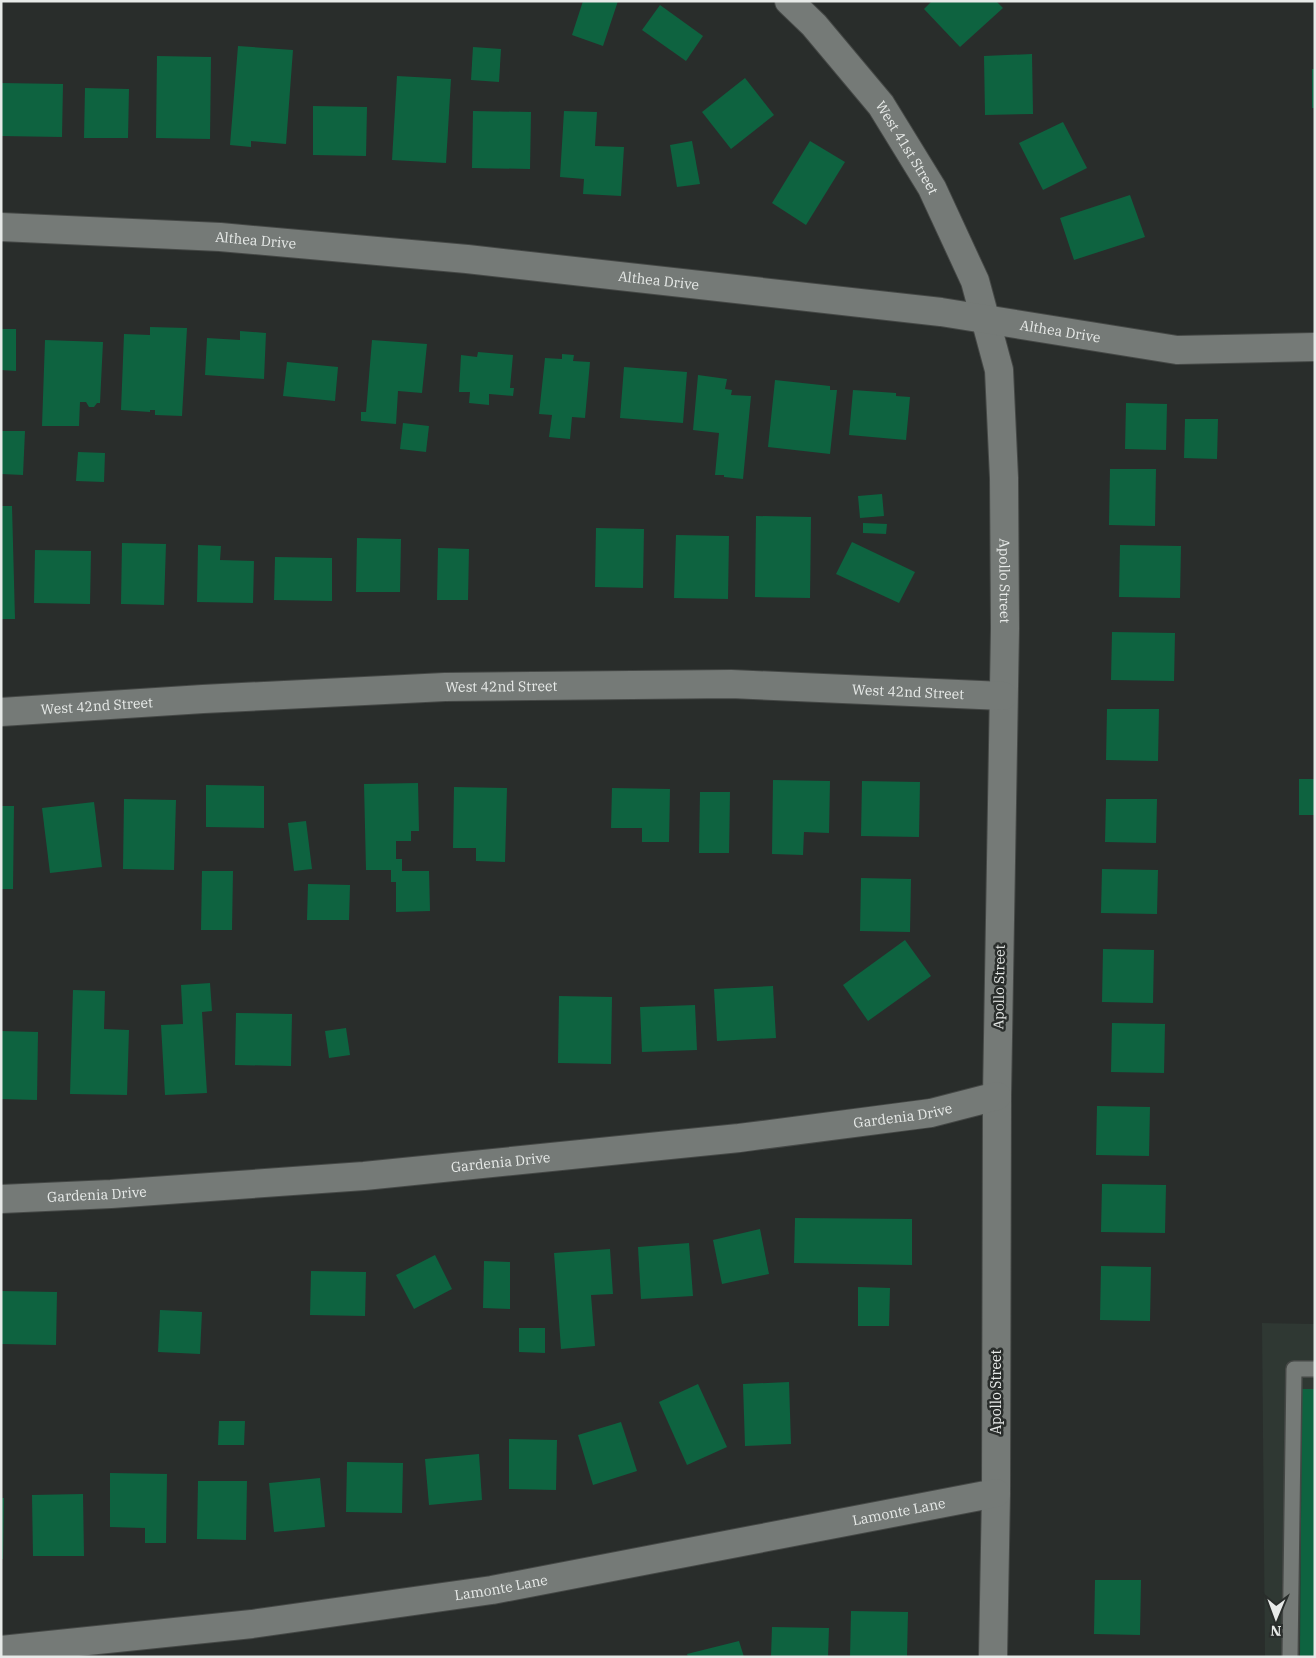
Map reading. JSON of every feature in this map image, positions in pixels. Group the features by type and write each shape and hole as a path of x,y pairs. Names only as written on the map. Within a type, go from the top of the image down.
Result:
{"street":[{"name":"West 41st Street","path":"789,1 814,25 881,105 892,122 932,188 975,281 985,319"},
{"name":"Althea Drive","path":"1,227 220,237 467,259 941,312 1177,350 1315,347"},
{"name":"Apollo Street","path":"985,319 999,370 1004,478 1004,696 997,1096 996,1493 993,1657"},
{"name":"West 42nd Street","path":"1,712 203,699 445,688 731,684 1004,696"},
{"name":"Gardenia Drive","path":"1,1199 111,1194 364,1176 739,1138 931,1113 997,1096"},
{"name":"Lamonte Lane","path":"1,1650 252,1624 492,1590 996,1493"}],"lane":[{"path":"1290,1657 1294,1369 1315,1369"}],"shaded area":[{"path":"1262,1323 1315,1324 1315,1657 1265,1657"}],"building":[{"path":"583,1 618,1 603,46 572,35"},
{"path":"932,1 996,1 1003,8 960,47 924,9"},
{"path":"660,5 703,36 686,61 642,30"},
{"path":"238,46 293,50 286,144 251,141 251,147 230,145"},
{"path":"473,47 501,49 499,82 471,80"},
{"path":"1032,54 1033,114 985,115 984,56"},
{"path":"157,56 211,57 210,139 156,138"},
{"path":"1312,69 1315,69 1315,108 1312,108"},
{"path":"397,76 451,79 446,163 392,160"},
{"path":"745,78 774,115 731,149 702,112"},
{"path":"1,83 63,84 62,137 1,136"},
{"path":"85,88 129,89 128,138 84,138"},
{"path":"313,106 367,107 366,156 313,155"},
{"path":"473,111 531,112 530,169 472,168"},
{"path":"564,111 597,112 595,146 624,147 621,196 583,194 584,179 560,177"},
{"path":"1063,122 1087,168 1043,190 1019,143"},
{"path":"692,141 700,184 677,187 670,145"},
{"path":"810,141 845,162 806,225 772,203"},
{"path":"1130,195 1145,237 1074,260 1060,218"},
{"path":"150,327 187,328 182,416 155,415 155,410 150,410 150,412 121,410 124,334 150,335"},
{"path":"1,329 16,329 16,371 1,370"},
{"path":"240,331 266,333 264,379 205,375 207,338 240,340"},
{"path":"45,340 103,342 100,403 97,403 94,407 89,407 86,402 80,402 79,426 42,426"},
{"path":"372,340 427,344 422,393 398,391 396,424 361,421 361,412 366,412"},
{"path":"478,352 513,355 510,388 514,388 513,396 489,394 489,405 469,403 470,392 459,392 461,355 477,357"},
{"path":"562,354 574,355 573,361 590,362 585,418 572,417 570,439 549,437 552,415 539,414 545,358 562,359"},
{"path":"287,362 338,367 335,401 283,396"},
{"path":"624,367 687,372 683,423 620,418"},
{"path":"698,375 727,379 725,389 732,390 731,395 751,396 743,479 715,475 719,433 693,430"},
{"path":"775,380 830,386 830,390 837,390 830,454 768,447"},
{"path":"853,390 896,393 896,396 910,397 906,440 849,435"},
{"path":"1126,403 1167,404 1166,450 1125,449"},
{"path":"1185,419 1218,419 1217,459 1184,458"},
{"path":"403,423 429,426 426,452 400,449"},
{"path":"1,431 25,431 23,475 1,474"},
{"path":"78,452 105,453 104,482 76,481"},
{"path":"1110,469 1156,469 1155,526 1109,525"},
{"path":"882,494 884,516 860,518 858,496"},
{"path":"1,506 12,506 15,619 1,619"},
{"path":"756,516 811,517 810,598 755,597"},
{"path":"863,523 887,524 886,534 863,533"},
{"path":"596,528 644,529 643,588 595,587"},
{"path":"676,535 729,536 728,599 674,598"},
{"path":"357,538 401,539 400,592 356,592"},
{"path":"852,542 915,572 899,603 836,574"},
{"path":"122,543 166,544 164,605 121,604"},
{"path":"198,545 221,546 220,560 254,561 253,603 197,602"},
{"path":"1120,545 1181,546 1180,598 1119,597"},
{"path":"438,548 469,549 468,600 437,600"},
{"path":"35,550 91,551 90,604 34,603"},
{"path":"275,557 332,558 332,601 274,600"},
{"path":"1112,632 1175,633 1174,681 1111,680"},
{"path":"1107,709 1159,709 1158,761 1106,760"},
{"path":"1299,779 1315,779 1315,815 1299,815"},
{"path":"773,780 830,781 829,833 804,832 803,855 772,854"},
{"path":"862,781 920,782 919,837 861,836"},
{"path":"418,783 419,831 411,831 411,841 396,841 396,859 402,859 402,871 429,871 430,911 396,912 396,882 391,882 391,870 366,870 364,784"},
{"path":"206,785 264,786 264,828 206,827"},
{"path":"454,787 507,788 505,862 476,861 476,848 453,848"},
{"path":"612,788 670,789 669,842 642,842 642,828 611,828"},
{"path":"700,792 730,792 729,853 699,853"},
{"path":"124,799 176,800 174,870 123,869"},
{"path":"1106,799 1157,799 1156,843 1105,842"},
{"path":"94,802 102,867 50,873 42,808"},
{"path":"1,806 14,806 13,889 1,889"},
{"path":"306,821 312,869 294,871 288,823"},
{"path":"1102,869 1158,870 1157,914 1101,913"},
{"path":"202,871 233,871 232,930 201,930"},
{"path":"861,878 911,879 910,932 860,931"},
{"path":"308,884 350,885 349,920 307,920"},
{"path":"905,940 931,976 868,1021 843,985"},
{"path":"1103,949 1154,950 1153,1003 1102,1002"},
{"path":"210,983 212,1011 202,1012 207,1093 165,1095 161,1025 183,1024 181,985"},
{"path":"773,986 776,1038 717,1041 714,989"},
{"path":"73,990 105,991 104,1029 129,1030 127,1095 70,1094"},
{"path":"559,996 612,997 611,1064 558,1063"},
{"path":"695,1005 697,1050 642,1052 640,1007"},
{"path":"236,1013 292,1014 291,1066 235,1065"},
{"path":"1112,1023 1165,1024 1164,1073 1111,1072"},
{"path":"346,1028 350,1055 329,1058 325,1031"},
{"path":"1,1031 38,1032 37,1100 1,1099"},
{"path":"1097,1106 1150,1107 1149,1156 1096,1155"},
{"path":"1102,1184 1166,1185 1165,1233 1101,1232"},
{"path":"795,1218 912,1219 912,1265 794,1263"},
{"path":"760,1229 769,1274 722,1284 713,1240"},
{"path":"689,1243 693,1296 641,1299 638,1247"},
{"path":"610,1249 613,1294 591,1295 595,1346 561,1349 554,1253"},
{"path":"435,1255 452,1289 414,1309 396,1275"},
{"path":"484,1261 510,1262 510,1309 483,1308"},
{"path":"1101,1266 1151,1267 1150,1321 1100,1320"},
{"path":"311,1271 366,1272 365,1316 310,1315"},
{"path":"858,1287 890,1288 889,1326 858,1326"},
{"path":"1,1291 57,1292 56,1345 1,1344"},
{"path":"160,1310 202,1312 200,1354 158,1352"},
{"path":"519,1328 545,1328 545,1353 519,1352"},
{"path":"789,1382 791,1444 745,1446 743,1384"},
{"path":"698,1384 727,1447 687,1465 659,1402"},
{"path":"1302,1389 1315,1389 1315,1657 1300,1657"},
{"path":"219,1421 245,1421 244,1445 218,1445"},
{"path":"621,1422 637,1471 593,1485 578,1435"},
{"path":"509,1439 557,1440 556,1490 509,1489"},
{"path":"479,1454 482,1500 429,1505 425,1459"},
{"path":"347,1462 403,1463 402,1513 346,1512"},
{"path":"110,1473 167,1474 166,1543 145,1543 145,1528 110,1527"},
{"path":"320,1478 325,1527 274,1532 269,1483"},
{"path":"198,1481 247,1481 246,1540 197,1539"},
{"path":"83,1494 84,1556 33,1556 32,1495"},
{"path":"1,1498 4,1498 3,1559 1,1559"},
{"path":"1095,1580 1141,1580 1140,1635 1094,1634"},
{"path":"851,1611 908,1612 907,1657 850,1657"},
{"path":"772,1627 829,1628 828,1657 771,1657"},
{"path":"739,1641 744,1657 688,1657 687,1654"}]}
